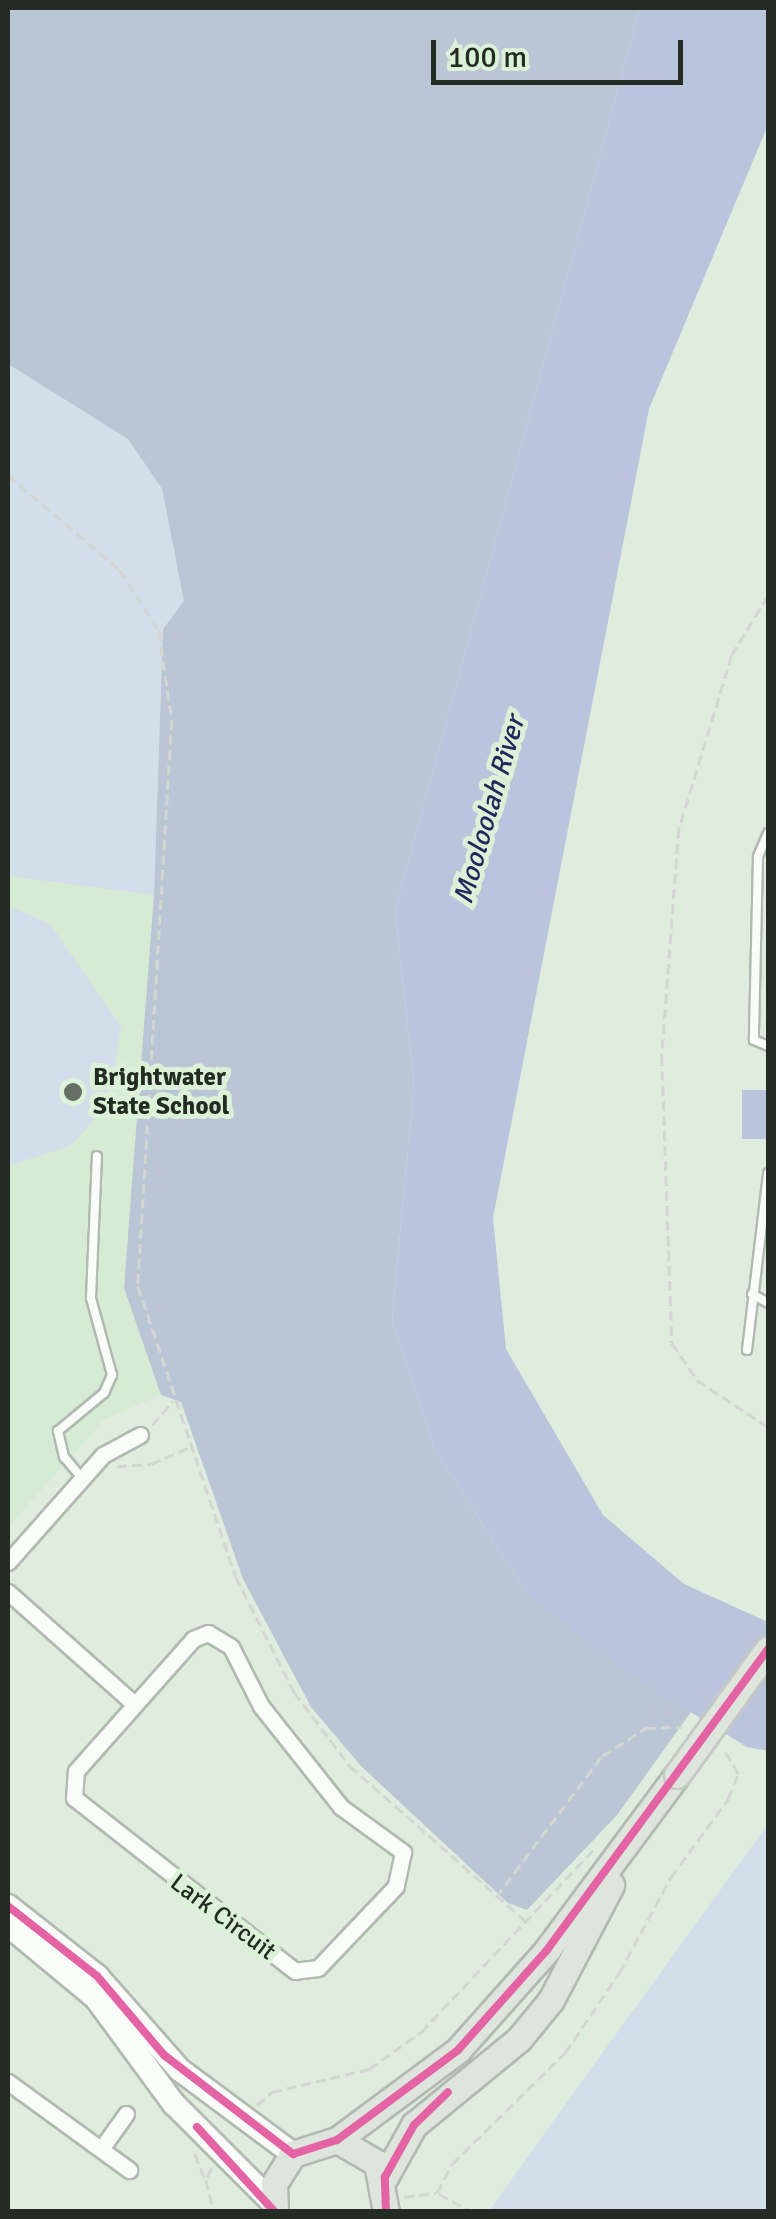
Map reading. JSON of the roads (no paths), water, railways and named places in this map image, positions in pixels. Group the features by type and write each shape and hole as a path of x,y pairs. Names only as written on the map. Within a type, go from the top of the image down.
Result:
{"main road":[{"path":"274,2207 293,2154 337,2140 458,2050 640,1827 768,1649"},
{"path":"386,2196 414,2125 519,2039 551,2000 640,1827"},
{"path":"337,2140 366,2152 386,2196"}],"street":[{"path":"8,1562 80,1477 140,1435"},
{"path":"8,1592 134,1704"},
{"name":"Lark Circuit","path":"221,1638 261,1706 342,1807 403,1852 396,1886 318,1968 294,1971 81,1810 76,1771 134,1704 193,1639 221,1638"},
{"path":"8,1906 97,1976 164,2056 293,2154"},
{"path":"8,1925 96,1998 174,2104 274,2207"},
{"path":"8,2082 129,2170"},
{"path":"101,2149 126,2114"}],"lane":[{"path":"768,833 758,856 754,1040 768,1046"},
{"path":"80,1477 60,1450 58,1430 104,1393 112,1375 91,1298 97,1156"},
{"path":"746,1350 768,1173"},
{"path":"752,1294 768,1303"}],"water":[{"name":"Mooloolah River","path":"640,8 768,8 768,125 649,409 493,1218 506,1349 603,1515 684,1584 768,1622 768,1751 747,1747 639,1680 527,1594 434,1448 392,1321 414,1083 395,911"},
{"path":"742,1090 766,1090 766,1139 742,1139"}],"place":[{"name":"Brightwater State School","path":"73,1092"}]}
